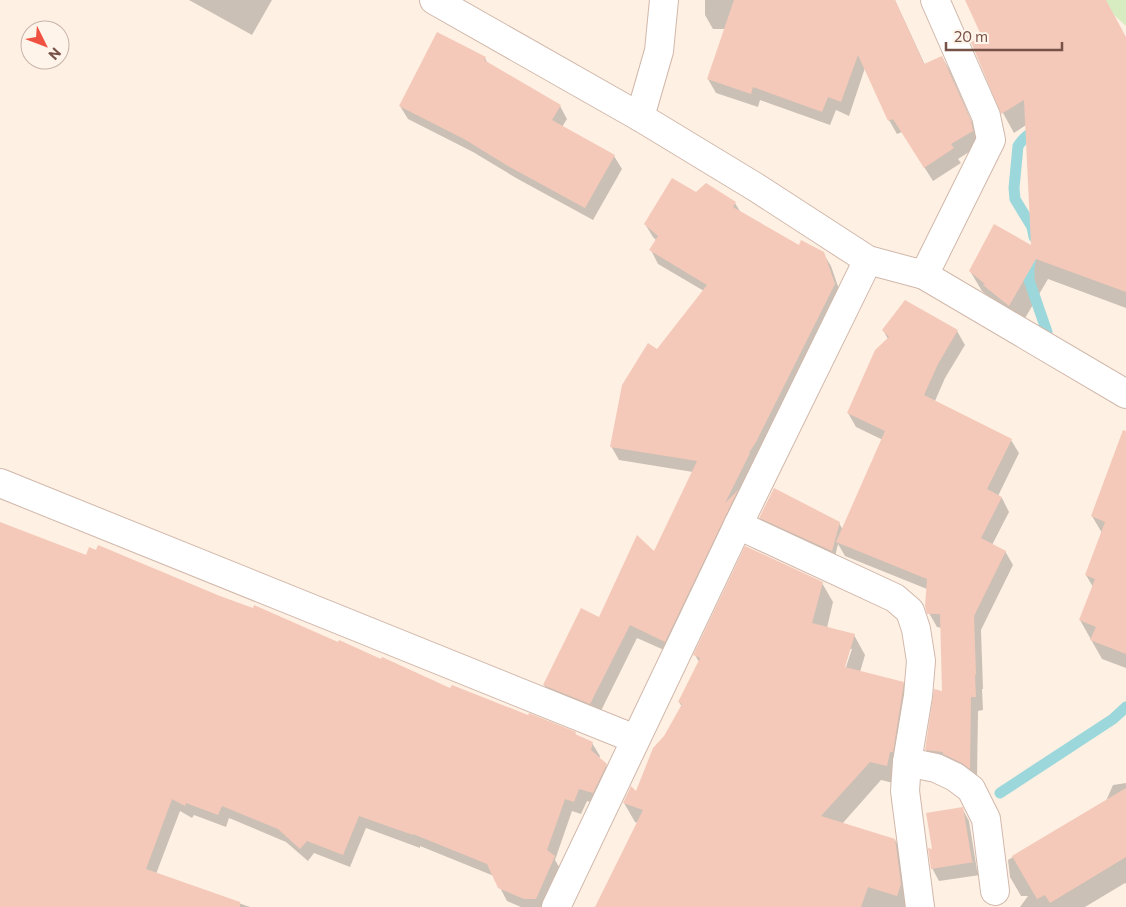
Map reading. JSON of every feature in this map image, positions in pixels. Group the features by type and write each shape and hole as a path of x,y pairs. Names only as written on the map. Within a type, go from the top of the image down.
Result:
{"street":[{"path":"434,0 640,117 757,188 868,260 924,275 1126,394"},
{"path":"640,117 659,51 664,0"},
{"path":"924,275 991,140 986,116 935,0"},
{"path":"556,907 738,524 868,260"},
{"path":"0,483 635,739"},
{"path":"738,524 895,598 910,612 916,629 921,660 918,696 907,762 905,791 920,907"},
{"path":"907,762 936,768 955,777 971,789 986,819 996,891"}],"green space":[{"path":"1098,0 1126,0 1126,26"}],"building":[{"path":"734,0 895,0 924,64 942,56 971,121 973,131 951,144 954,148 924,168 893,119 888,121 858,55 841,102 828,97 822,112 753,87 751,94 707,79"},
{"path":"965,0 1106,0 1126,37 1126,292 1036,259 1009,306 969,271 994,224 1031,245 1024,100 1001,114 971,42 982,37"},
{"path":"437,32 486,57 484,60 561,105 552,120 615,155 585,208 508,166 464,139 399,106"},
{"path":"672,178 696,192 706,183 736,202 733,207 799,245 801,240 824,252 835,284 725,503 738,490 665,642 630,625 590,704 543,685 581,608 599,617 637,535 654,551 697,461 610,447 622,385 648,343 657,349 707,285 649,250 658,236 644,224"},
{"path":"905,300 958,330 938,364 924,395 1012,439 987,489 1002,497 981,538 1006,551 974,616 976,697 971,697 970,769 943,754 943,752 925,750 934,689 942,691 940,614 927,614 925,606 927,579 836,542 885,431 847,413 875,350 889,337 882,330"},
{"path":"1123,430 1126,431 1126,654 1090,640 1096,627 1079,620 1095,579 1085,575 1105,522 1091,516"},
{"path":"774,488 840,522 832,551 759,518"},
{"path":"0,522 86,555 89,547 96,550 98,545 220,596 253,608 254,605 338,642 339,640 381,659 382,657 450,688 452,685 528,715 529,713 576,732 575,734 593,742 591,750 607,764 593,793 579,789 574,802 565,799 547,850 555,856 536,899 524,899 498,888 487,864 413,834 359,816 343,855 307,841 300,849 278,829 222,806 218,815 186,803 185,806 172,799 146,869 240,902 240,907 0,907"},
{"path":"745,546 823,582 812,623 855,634 845,667 904,682 893,752 890,752 887,766 870,762 821,816 895,839 901,884 897,896 868,887 861,907 595,907 643,810 623,803 631,786 636,791 653,748 664,736 682,704 678,702 700,658 693,655"},
{"path":"1126,788 1126,857 1050,903 1045,895 1037,899 1012,856"},
{"path":"963,807 972,861 974,862 931,869 928,848 932,849 926,813"}],"waterway":[{"path":"1034,237 1032,227 1015,199 1014,188 1018,146 1027,136 1039,128"},
{"path":"1031,257 1029,280 1047,332"},
{"path":"1000,793 1113,719 1126,707"}]}
